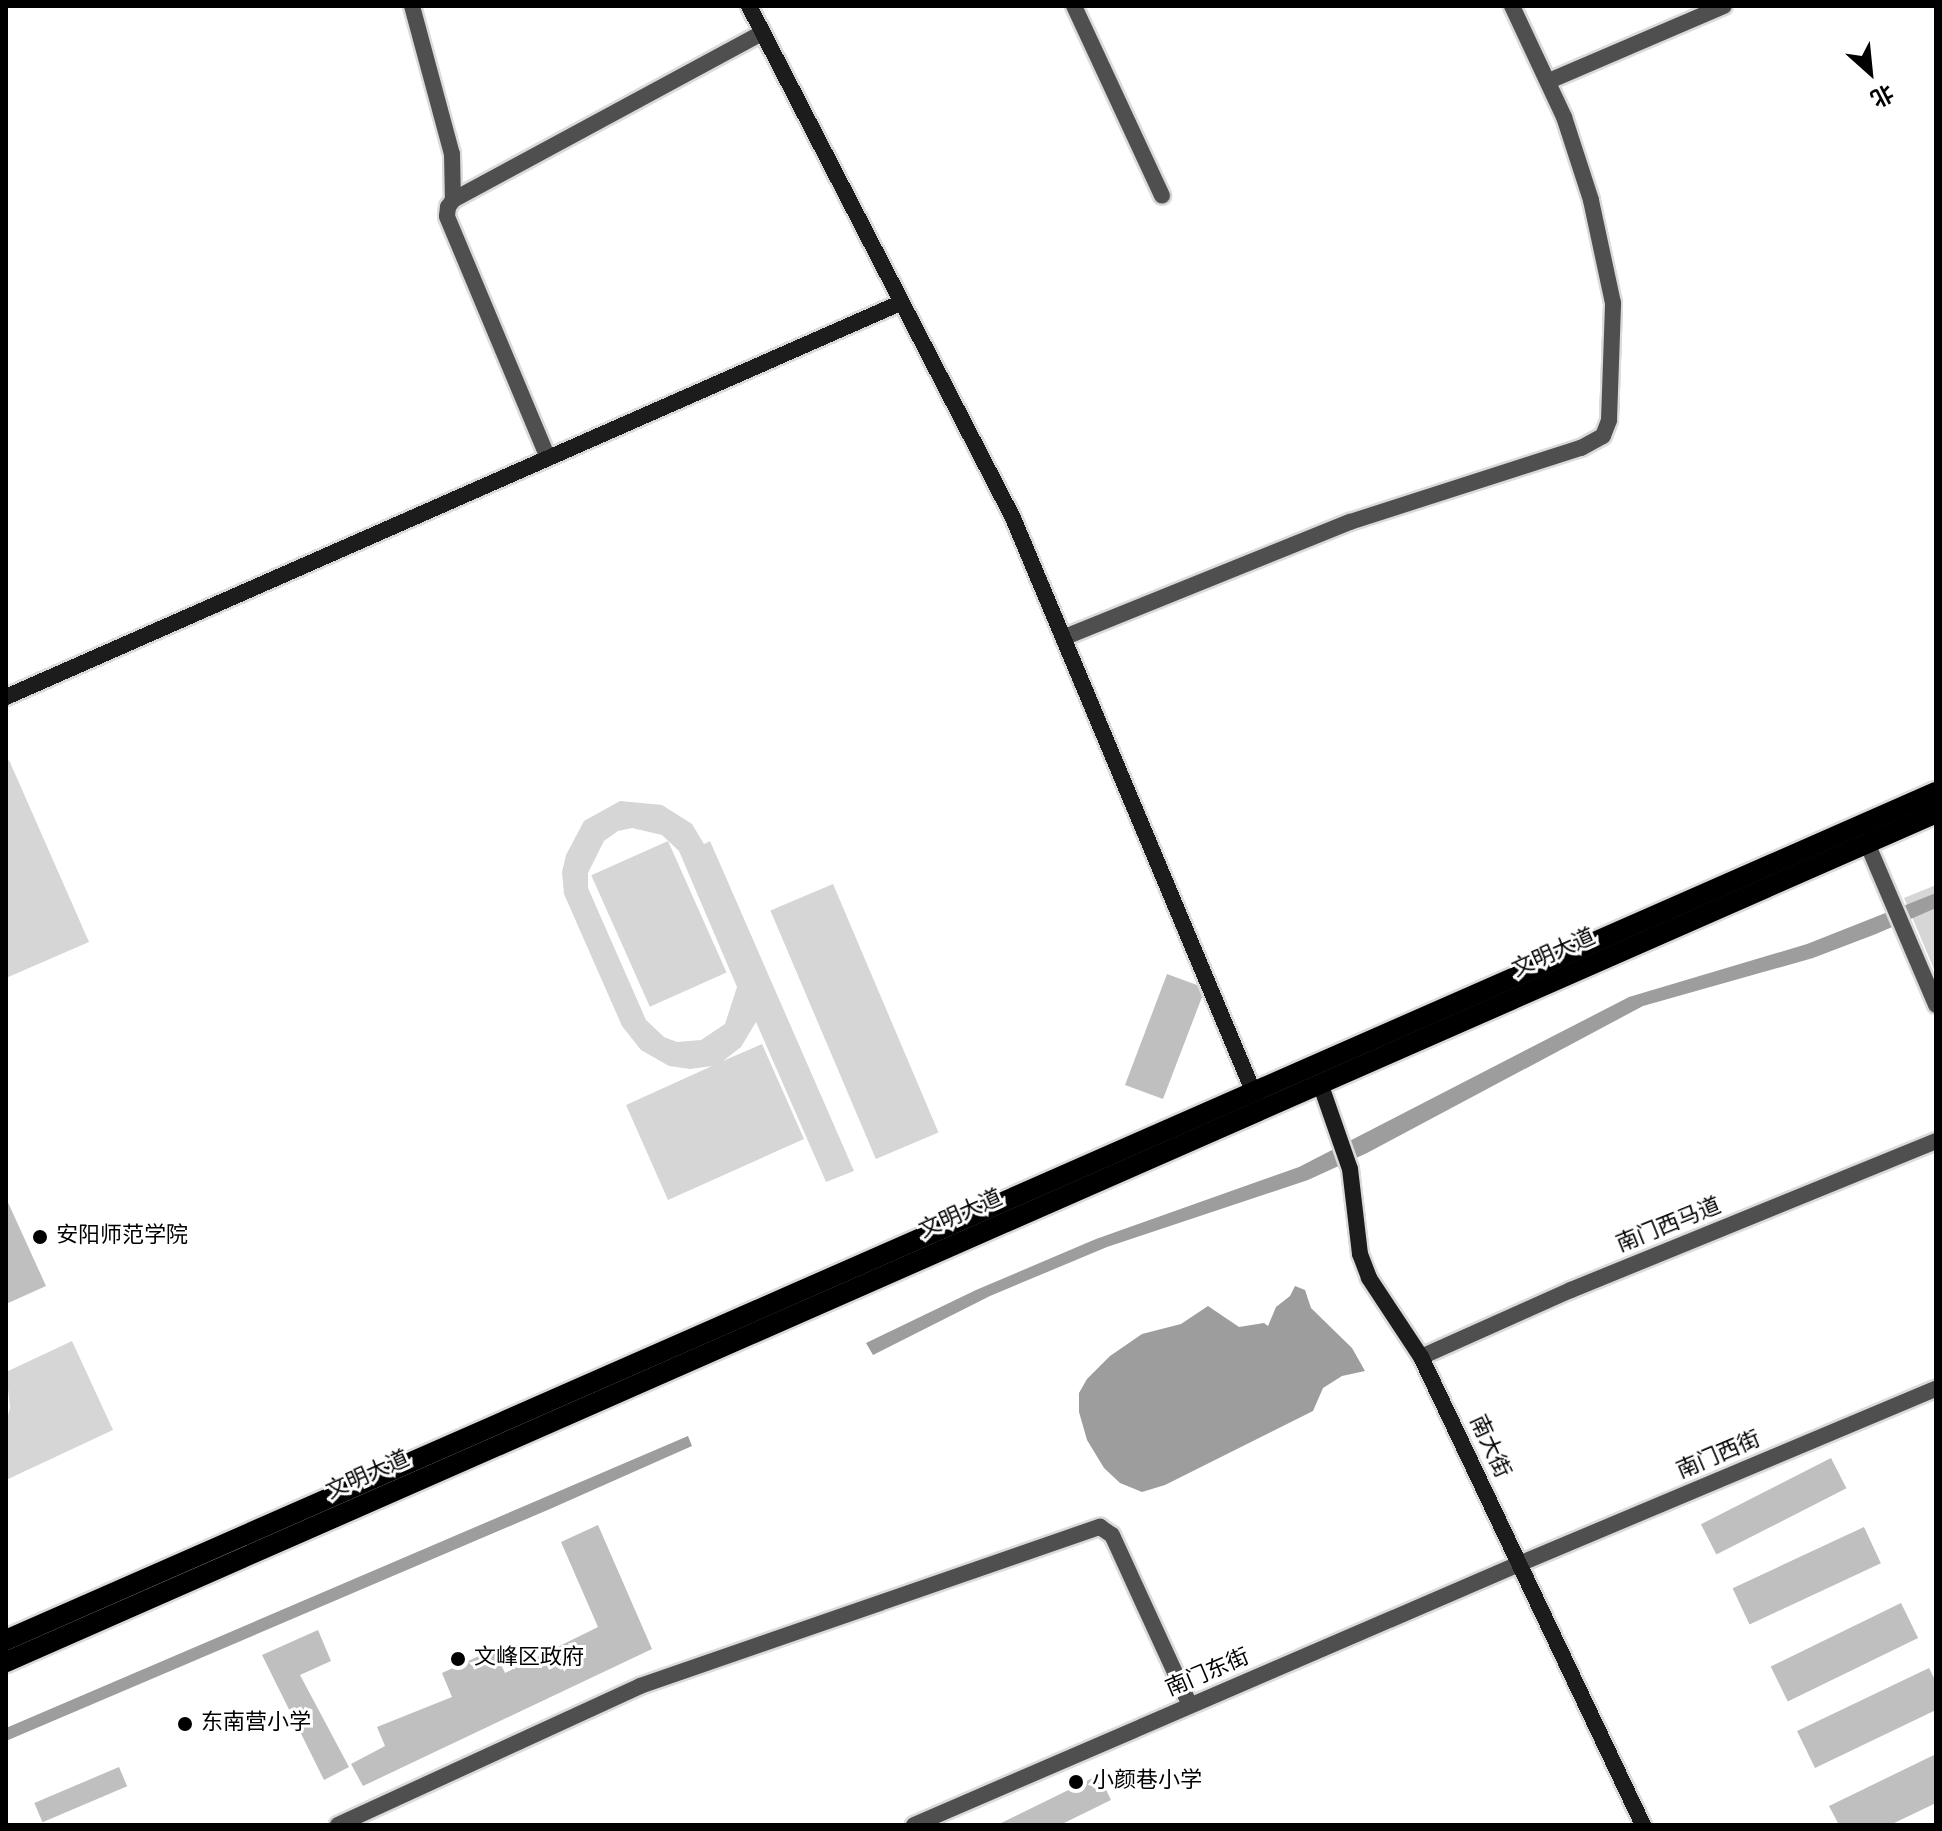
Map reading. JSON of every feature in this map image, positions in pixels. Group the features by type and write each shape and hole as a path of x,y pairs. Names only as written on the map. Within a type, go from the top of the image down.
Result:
{"main road":[{"name":"文明大道","path":"6,1640 1936,792"},
{"name":"文明大道","path":"6,1662 1936,813"}],"street":[{"path":"412,6 452,154 453,200 447,216 548,458"},
{"path":"749,6 1013,518 1253,1091"},
{"path":"1074,6 1162,196"},
{"path":"1065,637 1350,522 1581,448 1603,436 1609,420 1613,303 1591,200 1549,81 1512,6"},
{"path":"1549,81 1724,6"},
{"path":"453,200 762,33"},
{"path":"6,697 900,303"},
{"path":"1867,843 1936,1005"},
{"name":"南大街","path":"1320,1083 1350,1169 1360,1254 1369,1278 1421,1357 1643,1825"},
{"name":"南门西马道","path":"1421,1357 1571,1290 1936,1141"},
{"name":"南门西街","path":"1519,1564 1936,1389"},
{"path":"338,1825 640,1686 1100,1527 1112,1535 1190,1705"},
{"name":"南门东街","path":"914,1825 1519,1564"}],"shaded area":[{"path":"9,760 89,942 6,978 6,762"},
{"path":"620,801 662,805 692,824 704,844 710,841 854,1171 826,1182 756,1022 741,1047 723,1061 762,1044 804,1139 668,1200 626,1105 712,1066 690,1069 669,1066 641,1050 622,1026 564,894 562,872 566,855 584,821","holes":["632,828 662,835 679,851 737,987 725,1024 701,1040 677,1042 664,1037 646,1020 588,888 588,873 604,841 618,831"]},
{"path":"668,841 727,973 650,1007 591,875"},
{"path":"833,884 938,1133 876,1159 770,911"},
{"path":"1936,885 1936,974 1904,898"},
{"path":"1936,893 1936,908 1876,934 1813,958 1643,1006 1367,1153 1308,1180 1107,1247 990,1296 873,1355 866,1343 976,1290 1096,1239 1299,1167 1629,997 1807,944"},
{"path":"1295,1286 1305,1290 1311,1308 1352,1348 1365,1371 1342,1376 1323,1388 1313,1411 1165,1485 1142,1492 1120,1483 1104,1468 1087,1440 1079,1412 1079,1393 1087,1379 1110,1356 1142,1334 1181,1324 1208,1306 1239,1327 1264,1323 1268,1326 1276,1307 1290,1296"},
{"path":"72,1341 113,1430 6,1480 6,1424 10,1407 6,1372"},
{"path":"688,1436 692,1446 6,1741 6,1728"}],"building":[{"path":"1167,974 1197,985 1202,997 1163,1099 1125,1085"},
{"path":"6,1198 46,1286 6,1304"},
{"path":"1831,1458 1846,1488 1716,1555 1701,1524"},
{"path":"598,1525 652,1649 363,1786 351,1764 385,1746 377,1727 452,1697 442,1673 494,1649 505,1673 598,1627 561,1542"},
{"path":"1864,1527 1881,1563 1749,1625 1733,1588"},
{"path":"1901,1603 1918,1638 1788,1702 1771,1667"},
{"path":"318,1630 331,1661 300,1675 349,1767 324,1780 262,1655"},
{"path":"1929,1668 1936,1682 1936,1710 1815,1768 1797,1731"},
{"path":"1936,1754 1936,1803 1890,1825 1839,1825 1829,1806"},
{"path":"119,1767 127,1786 43,1822 34,1803"},
{"path":"1099,1775 1111,1800 1060,1825 997,1825"}],"place":[{"name":"安阳师范学院","path":"40,1237"},
{"name":"文峰区政府","path":"458,1659"},
{"name":"东南营小学","path":"185,1724"},
{"name":"小颜巷小学","path":"1076,1782"}]}
